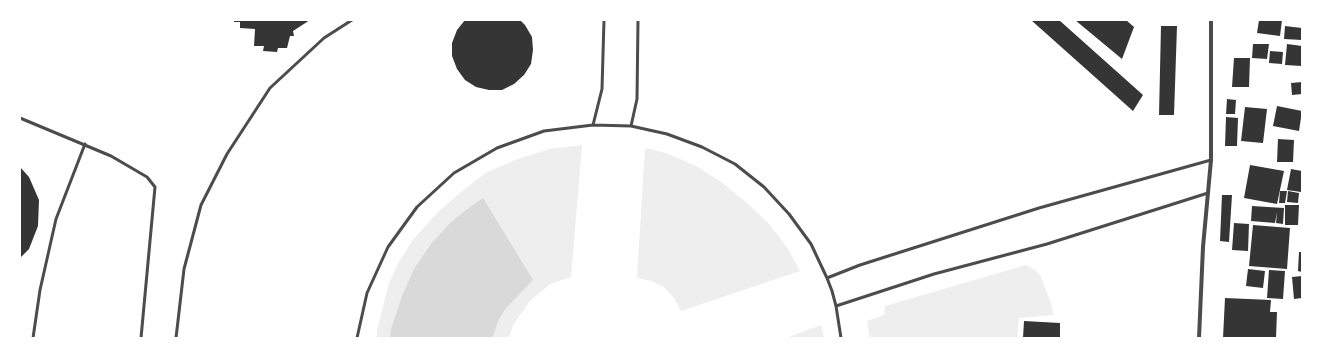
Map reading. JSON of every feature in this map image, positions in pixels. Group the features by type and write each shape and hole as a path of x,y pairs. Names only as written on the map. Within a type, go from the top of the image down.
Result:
{"street":[{"path":"1199,338 1203,247 1211,160 1211,20"}],"lane":[{"path":"176,338 184,270 201,205 227,154 270,88 324,38 352,20"},
{"path":"593,125 602,89 604,20"},
{"path":"632,126 637,99 638,20"},
{"path":"20,118 111,156 147,177 155,187 142,338"},
{"path":"357,338 367,293 388,247 417,207 454,173 497,148 544,131 593,125 632,126 668,134 695,144 734,164 764,187 789,214 810,244 827,278 836,306 841,338"},
{"path":"33,338 40,290 56,219 85,144"},
{"path":"827,278 860,265 1039,208 1211,160"},
{"path":"836,306 934,274 1048,244 1208,193"}],"shaded area":[{"path":"582,145 571,277 550,284 530,301 513,325 509,338 377,338 377,330 389,283 400,260 413,240 437,213 487,172 518,159 550,149"},
{"path":"645,148 666,153 696,166 721,182 746,202 770,225 788,249 800,271 681,311 674,298 664,287 651,281 637,278"},
{"path":"483,198 533,280 506,308 499,319 492,338 390,338 391,329 402,296 414,269 431,244 450,223"},
{"path":"1026,265 1040,275 1051,303 1053,315 1019,318 1017,338 870,338 867,321 884,315 885,306"},
{"path":"821,325 824,338 786,338"}],"building":[{"path":"234,20 310,20 293,31 294,36 290,36 287,48 278,48 277,52 263,51 264,46 254,46 255,29 240,28 240,22 234,22"},
{"path":"465,20 520,20 525,25 532,37 533,50 531,64 524,75 514,84 502,90 489,90 476,87 465,80 457,69 452,56 452,43 457,30"},
{"path":"1031,20 1059,20 1143,95 1133,111"},
{"path":"1075,20 1126,20 1134,27 1122,59"},
{"path":"1259,20 1282,20 1280,36 1257,33"},
{"path":"1161,26 1177,26 1174,115 1159,115"},
{"path":"1285,26 1302,28 1302,40 1284,39"},
{"path":"1253,44 1269,44 1267,59 1252,58"},
{"path":"1287,44 1302,46 1302,66 1285,65"},
{"path":"1270,51 1283,52 1282,64 1269,63"},
{"path":"1234,58 1250,58 1249,87 1232,87"},
{"path":"1302,82 1302,94 1292,95 1291,83"},
{"path":"1227,99 1236,100 1235,114 1226,114"},
{"path":"1277,106 1302,111 1299,131 1273,126"},
{"path":"1245,107 1267,109 1263,143 1241,141"},
{"path":"1226,117 1238,118 1237,146 1225,146"},
{"path":"1278,139 1294,140 1293,162 1277,162"},
{"path":"1250,165 1284,171 1277,204 1244,198"},
{"path":"20,167 29,177 39,200 38,226 29,249 20,258"},
{"path":"1291,169 1302,171 1301,192 1287,190"},
{"path":"1280,191 1287,191 1285,203 1279,203"},
{"path":"1288,191 1299,193 1298,203 1287,202"},
{"path":"1222,195 1232,195 1229,242 1220,241"},
{"path":"1285,205 1299,205 1298,225 1285,225"},
{"path":"1252,206 1284,208 1283,224 1276,223 1277,212 1275,223 1251,221"},
{"path":"1234,223 1249,224 1248,251 1232,250"},
{"path":"1253,225 1290,228 1287,269 1249,266"},
{"path":"1299,252 1302,252 1302,272 1298,271"},
{"path":"1248,269 1265,271 1263,288 1246,286"},
{"path":"1269,270 1285,271 1283,299 1267,298"},
{"path":"1302,276 1302,298 1294,299 1292,277"},
{"path":"1225,298 1271,300 1270,312 1277,312 1276,338 1223,338"},
{"path":"1024,321 1060,323 1060,338 1023,338"}]}
